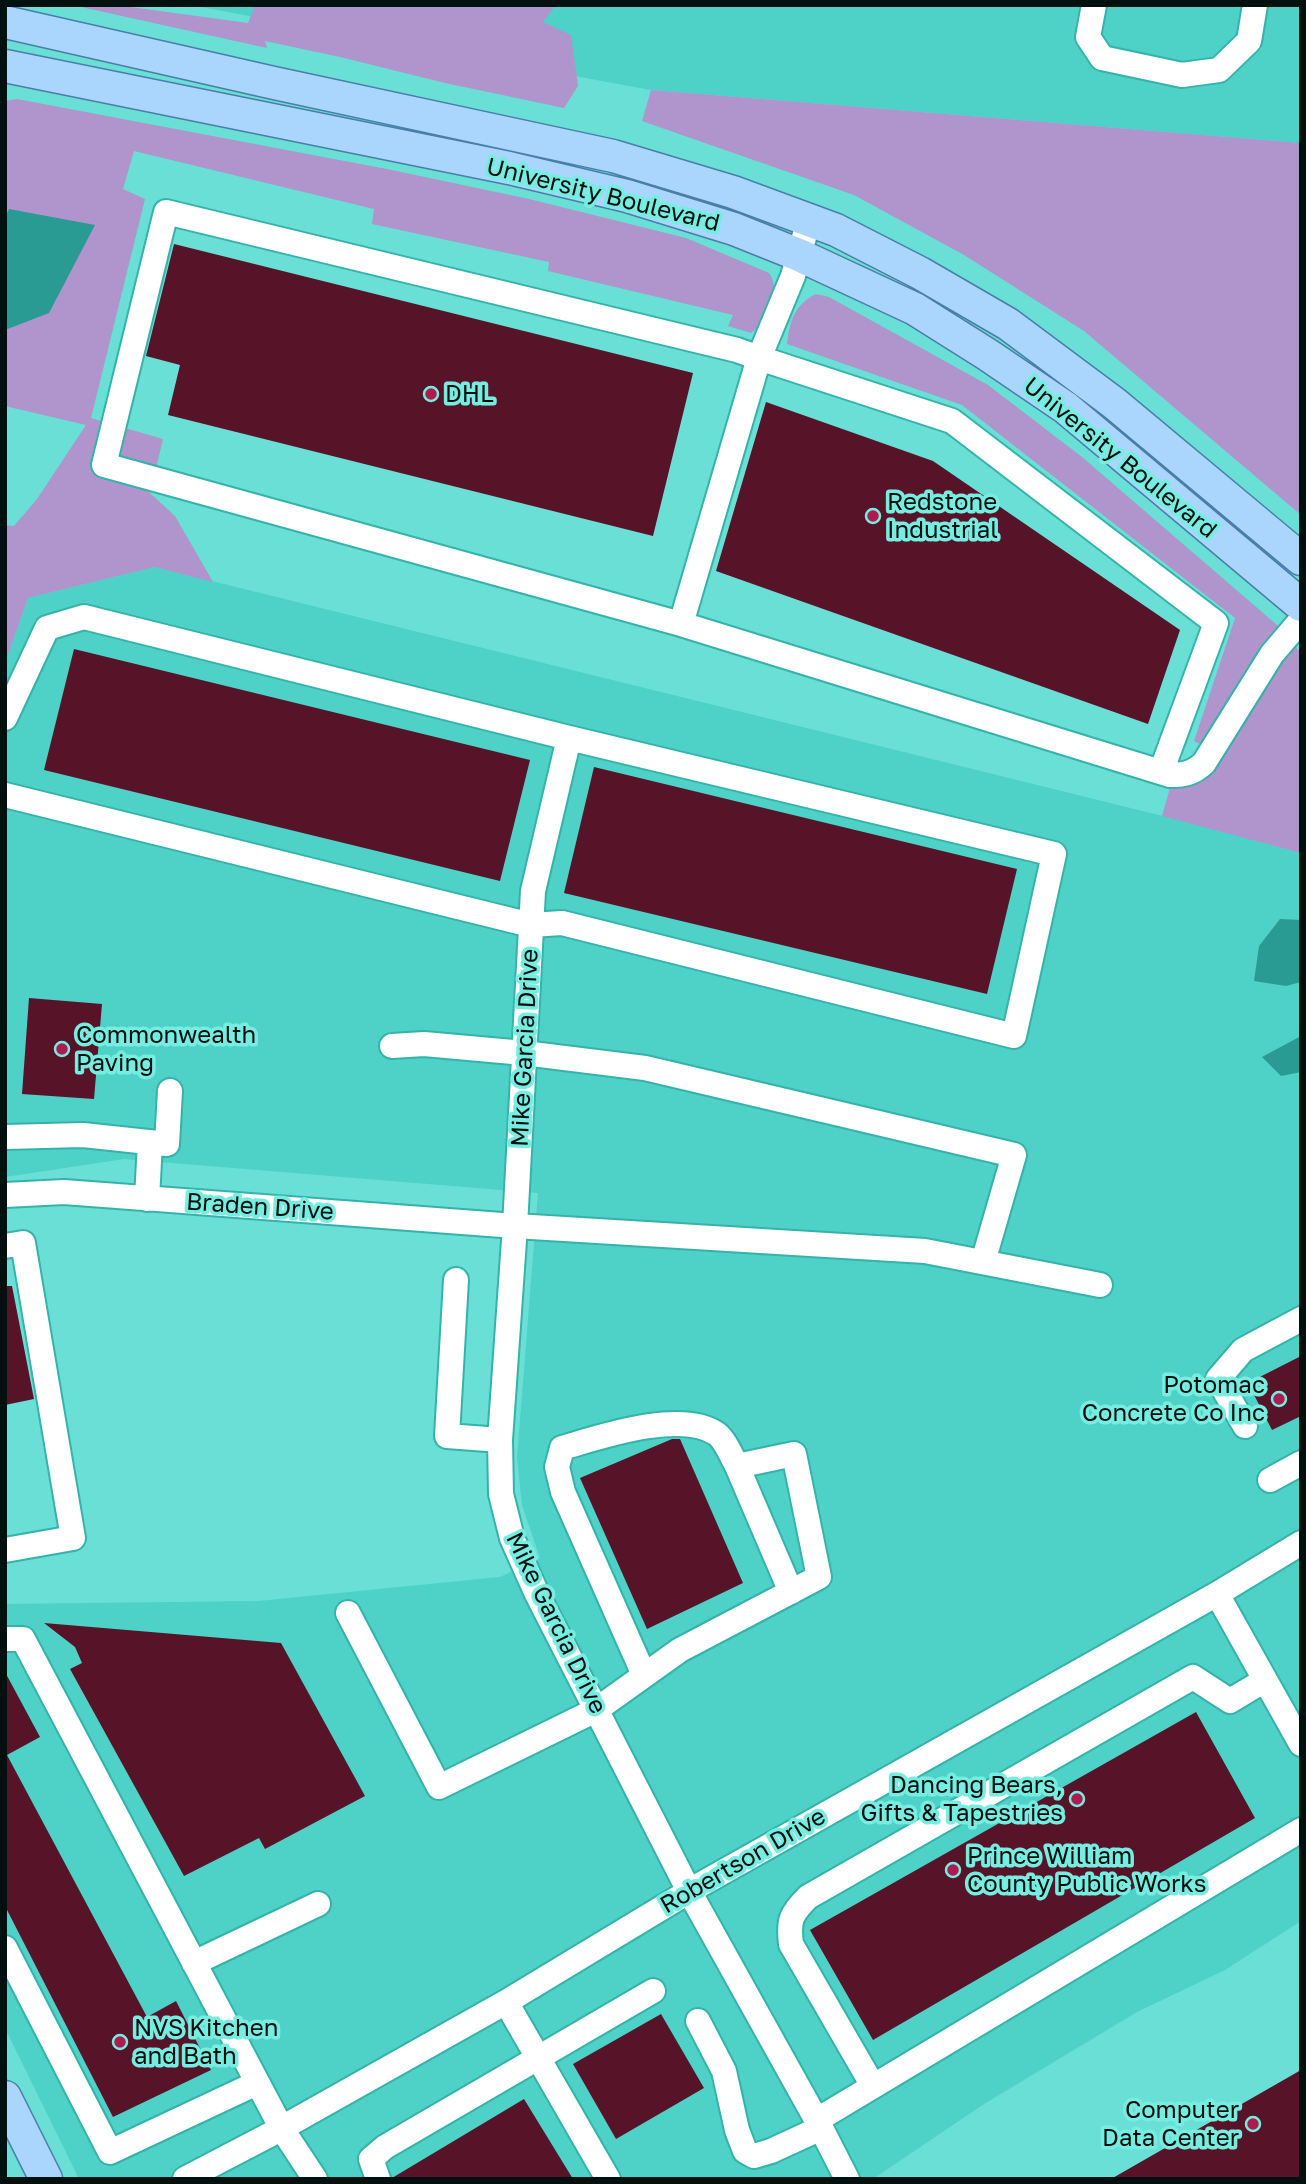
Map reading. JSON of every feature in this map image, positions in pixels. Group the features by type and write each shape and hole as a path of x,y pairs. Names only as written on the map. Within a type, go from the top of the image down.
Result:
{"main road":[{"name":"University Boulevard","path":"5,22 613,156 733,191 836,230 920,273 1008,324 1114,403 1301,559"},
{"name":"University Boulevard","path":"5,66 509,169 627,196 723,225 799,255 915,309 1066,408 1301,605"},
{"path":"5,2097 46,2179"}],"street":[{"path":"1094,5 1088,37 1102,58 1182,75 1219,70 1249,41 1255,5"},
{"path":"1161,772 1216,623 952,421 723,347 166,212 104,465 681,625 1161,772 1184,775 1192,773 1204,763 1272,654 1301,620"},
{"path":"681,625 758,358 785,298 809,220"},
{"name":"Mike Garcia Drive","path":"5,718 47,628 84,617 569,738 1054,854 1014,1036 562,923 531,925 5,794"},
{"name":"Mike Garcia Drive","path":"569,738 533,891 515,1226 500,1440 501,1494 512,1538 537,1594 689,1891 847,2179"},
{"path":"392,1046 424,1044 645,1068 1014,1155 983,1262"},
{"path":"5,1137 83,1135 167,1144 170,1091"},
{"path":"148,1199 150,1142"},
{"name":"Braden Drive","path":"5,1195 20,1192 64,1192 515,1226 925,1251 1100,1284"},
{"path":"5,1246 23,1243 74,1538 5,1550"},
{"path":"456,1280 447,1436 500,1440"},
{"path":"1245,1426 1218,1379 1243,1350 1301,1319"},
{"path":"644,1675 563,1492 556,1467 562,1448 641,1426 691,1425 718,1434 737,1466 791,1592"},
{"path":"348,1613 439,1787 596,1710 680,1650 819,1577 794,1454 737,1466"},
{"path":"1270,1480 1301,1463"},
{"name":"Robertson Drive","path":"185,2179 282,2129 506,2002 689,1891 1217,1594 1301,1543"},
{"path":"1217,1594 1301,1744"},
{"path":"5,1639 23,1639 257,2083 282,2129 315,2179"},
{"path":"873,2086 791,1944 789,1927 795,1910 808,1897 1194,1677 1230,1701 1265,1680"},
{"path":"698,2021 724,2071 737,2130 745,2151 754,2156 771,2151 819,2124 873,2086 1301,1830"},
{"path":"194,1963 318,1904"},
{"path":"5,1948 110,2152 257,2083"},
{"path":"378,2179 371,2159 385,2147 653,1991"},
{"path":"506,2002 608,2179"}],"shaded area":[{"path":"72,5 116,5 248,23 255,5 556,5 543,22 571,35 578,86 564,108 265,41 267,48"},
{"path":"190,5 1301,5 1301,143 651,90"},
{"path":"651,90 1301,143 1301,515 1084,331 964,255 854,195 642,121"},
{"path":"17,99 387,169 529,199 686,238 769,273 774,288 771,305 763,321 751,333 728,326 733,315 548,271 549,262 372,224 374,209 134,151 123,189 145,199 91,418 163,439 150,493 175,516 213,582 155,567 28,598 5,663 5,525 14,526 37,499 86,425 5,406 5,101"},
{"path":"816,294 829,297 988,385 1082,457 1284,631 1208,748 1194,741 1235,618 962,405 787,344 794,314"},
{"path":"155,567 1195,824 1301,853 1301,1921 1225,1970 1137,2012 984,2104 873,2179 79,2179 5,2028 5,1604 259,1601 500,1577 540,1558 522,1505 517,1458 538,1193 124,1159 5,1177 5,663 28,598"},
{"path":"1291,643 1301,652 1301,853 1162,816 1172,781 1187,782"}],"water":[{"path":"9,209 95,225 49,313 5,330 5,218"},
{"path":"1280,919 1301,920 1301,982 1286,986 1254,981 1259,946"},
{"path":"1301,1036 1301,1072 1281,1076 1262,1057"}],"building":[{"name":"DHL","path":"174,244 693,373 653,536 168,415 180,365 146,356"},
{"name":"Redstone Industrial","path":"766,402 933,461 1180,630 1148,724 716,571"},
{"path":"74,649 530,760 500,881 44,770"},
{"path":"594,767 1017,869 987,994 564,893"},
{"name":"Commonwealth Paving","path":"29,998 102,1004 94,1099 22,1094"},
{"path":"5,1286 12,1286 34,1399 5,1405"},
{"name":"Potomac Concrete Co Inc","path":"1301,1356 1301,1416 1272,1430 1248,1383"},
{"path":"672,1439 680,1439 743,1583 647,1629 580,1478"},
{"path":"44,1623 281,1643 365,1796 265,1849 259,1838 184,1876 70,1669 82,1663 75,1647"},
{"path":"5,1672 40,1737 7,1755 147,2017 176,2001 211,2070 113,2117 5,1906"},
{"path":"1196,1712 1255,1818 873,2040 810,1930"},
{"path":"661,2014 704,2088 616,2139 573,2064"},
{"name":"Computer Data Center","path":"1301,2070 1301,2179 1111,2179"},
{"path":"524,2099 573,2179 392,2179 392,2178"}],"place":[{"name":"DHL","path":"431,394"},
{"name":"Redstone Industrial","path":"873,516"},
{"name":"Commonwealth Paving","path":"62,1049"},
{"name":"Potomac Concrete Co Inc","path":"1279,1399"},
{"name":"Dancing Bears, Gifts & Tapestries","path":"1077,1799"},
{"name":"Prince William County Public Works","path":"953,1870"},
{"name":"NVS Kitchen and Bath","path":"120,2042"},
{"name":"Computer Data Center","path":"1253,2124"}]}
